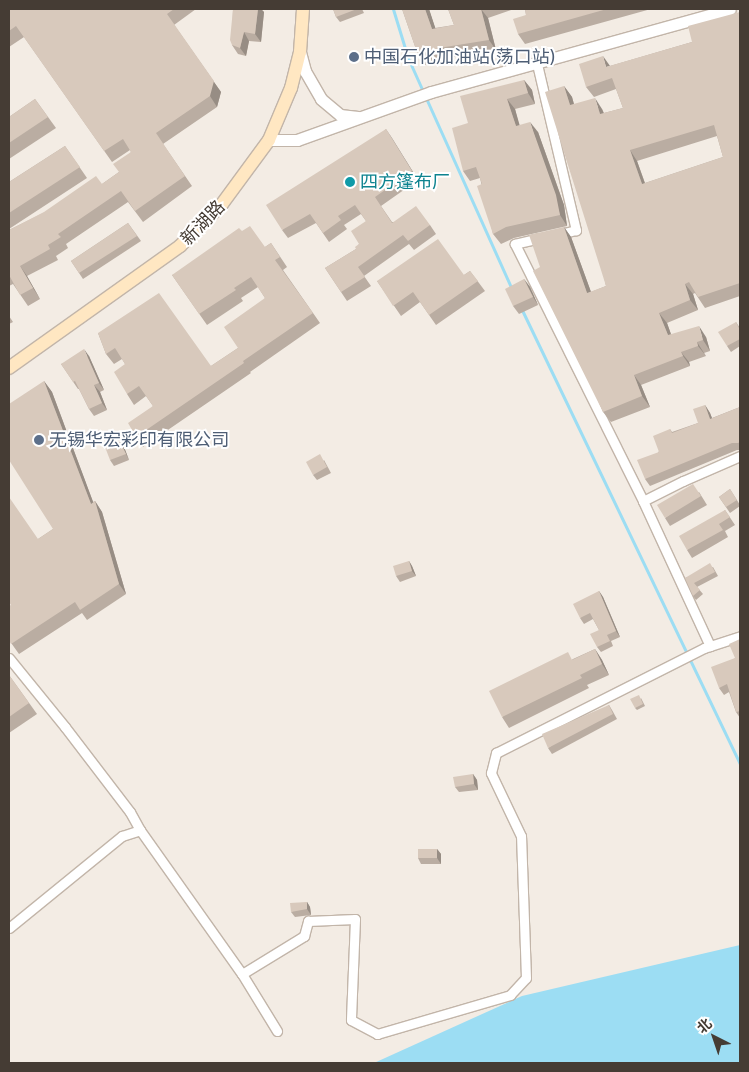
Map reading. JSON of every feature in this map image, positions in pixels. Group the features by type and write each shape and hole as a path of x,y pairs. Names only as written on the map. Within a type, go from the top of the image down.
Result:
{"main road":[{"name":"新湖路","path":"9,368 180,246 222,204 269,140 291,88 300,52 303,9"}],"street":[{"path":"269,140 297,140 431,92 730,9"},
{"path":"300,52 305,71 330,109 340,115 365,116"},
{"path":"537,64 576,230 515,244 643,501 707,647"},
{"path":"643,501 683,480 740,456"},
{"path":"242,974 304,936 308,921 355,919 351,1020 377,1034 510,995 526,978 521,836 491,774 496,753 707,647 740,636"},
{"path":"9,658 130,812 140,830 242,974 277,1031"},
{"path":"9,928 122,836 140,830"}],"water":[{"path":"740,945 740,1063 374,1063 522,996"}],"building":[{"path":"9,9 174,9 167,14 214,81 210,96 156,133 185,176 135,211 121,191 58,234 61,237 48,245 50,249 20,266 33,288 20,295 9,275 9,230 44,212 96,176 102,184 119,172 113,164 131,152 123,139 104,151 16,26 9,31"},
{"path":"233,9 258,9 255,34 244,32 240,48 232,45 230,40"},
{"path":"333,9 357,9 336,17"},
{"path":"402,9 425,9 432,29 454,25 448,9 481,9 489,40 439,48 418,55"},
{"path":"525,9 607,9 518,34 513,19 526,15"},
{"path":"740,12 740,283 698,297 689,282 685,284 690,300 659,313 668,335 699,326 703,340 697,342 698,346 681,352 683,356 634,375 642,396 603,412 533,271 540,267 529,235 564,227 587,293 606,286 545,92 564,86 570,105 595,98 600,114 623,108 612,78 586,87 579,64 603,56 606,67 692,42 688,26","holes":["714,125 723,157 642,184 630,150"]},
{"path":"524,80 528,93 507,99 516,126 530,122 556,195 560,215 506,227 493,234 477,186 482,184 476,167 463,171 452,128 468,123 460,96"},
{"path":"35,99 48,117 9,143 9,117"},
{"path":"386,129 412,171 375,197 392,223 416,206 430,225 408,241 403,235 358,267 365,277 341,292 325,268 356,249 355,247 359,244 351,231 366,221 355,205 338,216 341,220 323,233 310,214 282,230 266,205"},
{"path":"65,146 80,167 9,213 9,182"},
{"path":"128,223 137,236 79,273 71,261"},
{"path":"250,226 265,247 271,243 280,257 275,260 313,313 136,437 128,423 153,406 139,386 127,394 114,372 125,364 115,348 106,354 98,333 159,293 211,366 238,348 224,327 265,298 251,277 234,288 236,290 199,314 172,275 239,228 242,231"},
{"path":"438,239 464,275 470,271 478,281 429,315 413,292 393,306 377,281"},
{"path":"524,279 533,297 513,306 505,289"},
{"path":"736,322 740,330 740,339 727,346 718,332"},
{"path":"84,349 99,383 94,385 102,403 89,409 75,381 73,382 61,364"},
{"path":"44,381 91,504 95,501 119,584 80,610 75,602 11,644 9,640 9,606 11,605 9,602 9,497 38,539 53,529 9,460 9,404"},
{"path":"705,405 710,419 740,407 740,442 732,443 645,479 637,460 659,452 653,436 670,429 672,433 698,423 693,409"},
{"path":"120,442 126,454 110,460 105,447"},
{"path":"320,454 327,467 313,475 306,462"},
{"path":"693,484 701,496 665,518 657,505"},
{"path":"730,489 737,500 726,507 719,497"},
{"path":"725,510 730,517 719,524 723,530 687,550 679,536"},
{"path":"409,561 412,571 396,576 393,566"},
{"path":"710,563 715,572 694,583 700,590 693,596 685,578"},
{"path":"599,591 616,631 607,635 610,641 597,647 590,634 599,630 590,613 580,618 573,604"},
{"path":"740,639 740,711 736,712 727,684 719,688 711,667 735,658 729,644"},
{"path":"595,649 602,664 580,675 582,678 502,717 489,691 568,652 572,660"},
{"path":"9,675 29,703 9,717"},
{"path":"639,695 643,704 635,708 630,699"},
{"path":"609,705 613,714 548,748 542,734"},
{"path":"473,774 474,784 455,787 453,777"},
{"path":"418,849 437,849 437,858 418,858"},
{"path":"307,902 307,909 291,912 290,903"}],"waterway":[{"path":"393,9 408,58 512,289"},
{"path":"522,310 740,764"}],"place":[{"name":"中国石化加油站(荡口站)","path":"354,57"},
{"name":"四方篷布厂","path":"350,182"},
{"name":"无锡华宏彩印有限公司","path":"39,440"}]}
